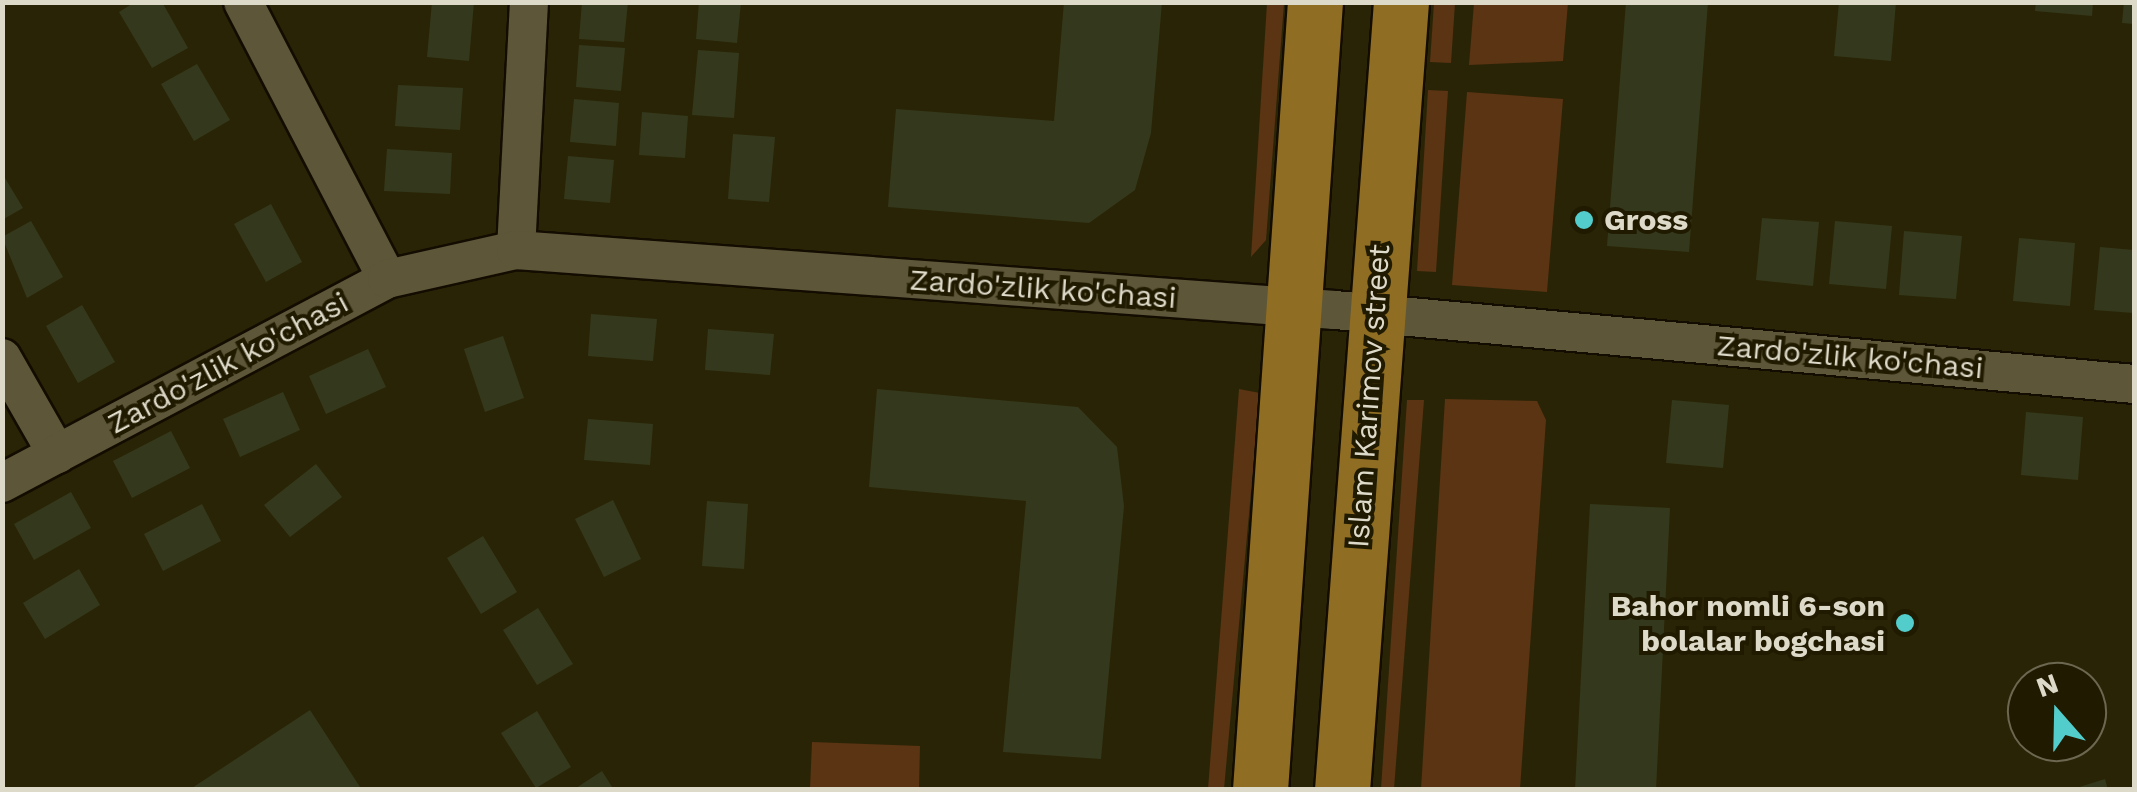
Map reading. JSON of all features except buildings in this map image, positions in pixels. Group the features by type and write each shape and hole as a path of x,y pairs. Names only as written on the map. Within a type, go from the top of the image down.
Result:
{"main road":[{"path":"1260,790 1315,2"},
{"name":"Islam Karimov street","path":"1342,790 1372,313 1400,2"}],"street":[{"path":"244,2 387,278"},
{"path":"516,250 529,2"},
{"name":"Zardo'zlik ko'chasi","path":"2,483 387,278 516,250 1372,313 2134,384"},
{"path":"2,358 57,454"}],"shaded area":[{"path":"1267,3 1284,3 1266,240 1251,257"},
{"path":"1434,3 1455,3 1451,63 1430,62"},
{"path":"1474,3 1568,3 1563,61 1469,65"},
{"path":"1428,90 1448,91 1436,272 1417,271"},
{"path":"1467,92 1563,99 1547,292 1452,285"},
{"path":"1239,389 1260,393 1224,789 1208,789"},
{"path":"1445,399 1537,401 1546,420 1520,789 1421,789"},
{"path":"1407,400 1424,400 1394,789 1381,789"},
{"path":"812,742 920,746 919,789 810,789"}],"place":[{"name":"Gross","path":"1584,220"},
{"name":"Bahor nomli 6-son bolalar bogchasi","path":"1905,623"}]}
